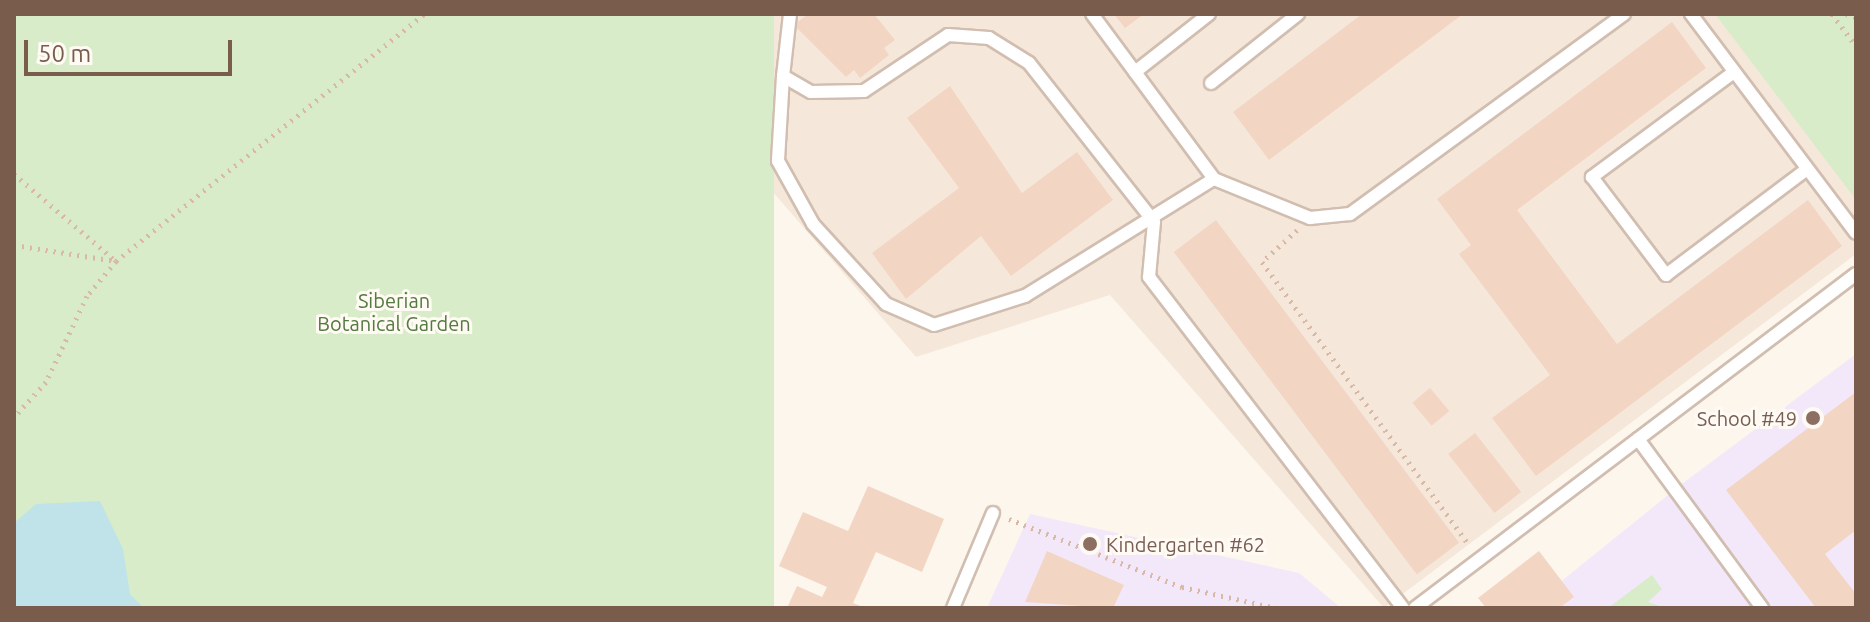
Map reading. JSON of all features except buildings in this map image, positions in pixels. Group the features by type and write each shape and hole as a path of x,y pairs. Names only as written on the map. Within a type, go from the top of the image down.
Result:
{"lane":[{"path":"790,14 778,161 813,224 886,304 934,325 1025,296 1154,222 1214,179"},
{"path":"1092,14 1214,179 1310,218 1350,214 1624,14"},
{"path":"1135,72 1209,14"},
{"path":"1211,83 1298,14"},
{"path":"1691,14 1856,233"},
{"path":"783,76 811,92 864,91 948,35 989,38 1029,63 1154,222 1149,277 1403,608"},
{"path":"1734,72 1592,177 1666,275 1807,169"},
{"path":"1415,608 1856,274"},
{"path":"1638,439 1762,608"},
{"path":"953,608 993,513"}],"path":[{"path":"14,417 46,382 87,296 116,261 424,14"},
{"path":"1832,14 1856,46"},
{"path":"1846,14 1856,17"},
{"path":"14,174 116,261"},
{"path":"1310,218 1262,262 1479,559"},
{"path":"14,245 116,261"},
{"path":"993,513 1182,587 1277,608"}],"shaded area":[{"path":"774,14 1856,14 1856,254 1384,608 1110,295 916,357 752,168"},
{"name":"School #49","path":"1856,354 1856,608 1528,608 1683,483"},
{"name":"Kindergarten #62","path":"1030,514 1299,573 1341,608 987,608"}],"green space":[{"name":"Siberian Botanical Garden","path":"14,14 774,14 774,608 14,608"},
{"path":"1715,14 1856,14 1856,200"},
{"path":"1652,575 1662,589 1648,602 1666,608 1608,608"}],"water":[{"path":"100,501 123,549 130,594 144,608 14,608 14,523 36,504"}],"place":[{"name":"School #49","path":"1813,418"},
{"name":"Kindergarten #62","path":"1090,544"}]}
